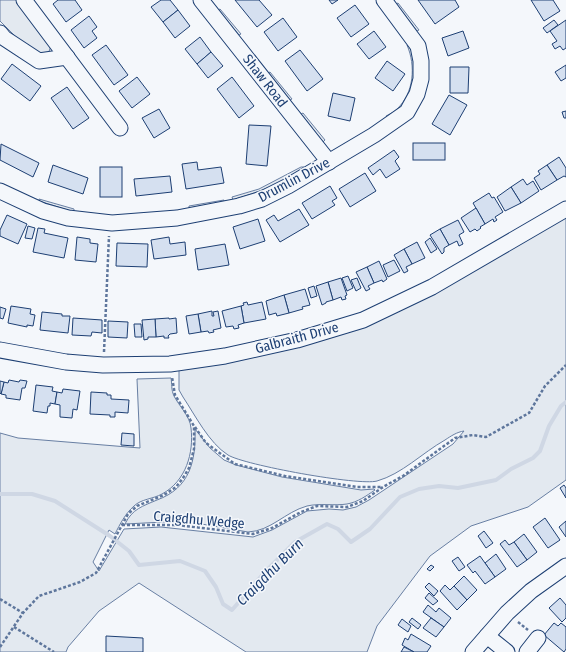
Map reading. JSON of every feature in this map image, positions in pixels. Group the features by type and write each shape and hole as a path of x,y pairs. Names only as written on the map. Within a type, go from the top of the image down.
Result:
{"street":[{"path":"24,0 120,128"},
{"name":"Shaw Road","path":"201,0 329,162"},
{"name":"Drumlin Drive","path":"0,191 43,211 68,218 112,222 176,218 239,206 262,199 288,186 374,135 407,112 418,94 421,79 421,61 418,46 384,0"},
{"path":"1,37 39,61 67,57"},
{"name":"Galbraith Drive","path":"0,350 66,362 103,365 170,364 225,356 297,340 363,320 432,287 566,209"},
{"path":"473,652 507,613 531,591 566,566"},
{"path":"487,636 507,652"},
{"path":"527,652 538,638"}],"path":[{"path":"104,344 109,231"},
{"name":"Craigdhu Wedge","path":"170,364 175,395 194,426 206,443 235,464 285,476 357,487 383,487"},
{"name":"Craigdhu Wedge","path":"122,526 177,525 252,534 272,528 301,512 317,506 347,507 363,501 383,487 403,476 455,438 473,435 486,437 528,413 545,386 566,365"},
{"name":"Craigdhu Wedge","path":"0,647 23,613 39,596 80,582 96,573 128,514 136,506 164,495 176,487 189,468 194,449 194,426"},
{"path":"0,599 23,613"},
{"path":"507,613 538,638"},
{"path":"14,627 54,652"}],"shaded area":[{"path":"0,0 19,0 51,46 48,54 43,55 21,42 0,21"},
{"path":"398,3 419,30 417,31 396,4"},
{"path":"220,9 241,34 239,35 218,10"},
{"path":"409,44 415,70 412,88 409,97 404,104 388,119 386,116 396,110 403,103 410,87 412,79 412,62 407,45"},
{"path":"270,72 292,99 290,100 268,73"},
{"path":"303,113 325,140 323,142 301,114"},
{"path":"301,167 304,167 279,183 261,191 233,200 232,197 259,189"},
{"path":"39,199 74,209 74,212 39,201"},
{"path":"224,200 224,202 189,208 189,206"},
{"path":"566,215 566,480 528,507 471,526 430,556 377,626 367,652 246,652 139,583 99,611 68,647 66,652 0,652 0,433 18,438 140,448 137,379 171,378 173,394 186,415 191,428 191,447 187,466 177,482 170,488 162,494 140,502 134,506 125,516 115,534 109,530 93,562 99,571 124,529 161,527 253,537 272,530 307,511 329,509 343,510 356,507 369,500 453,444 464,431 456,433 395,473 377,481 366,482 326,478 277,469 238,459 221,450 203,428 179,390 179,369 334,336"},
{"path":"195,429 210,448 224,460 236,465 282,477 361,490 375,490 351,503 342,505 307,506 292,512 271,525 256,531 248,532 184,521 125,524 135,511 168,495 184,481 192,462"}],"building":[{"path":"58,0 75,0 82,10 66,22 53,4"},
{"path":"161,0 170,0 178,10 163,22 151,7"},
{"path":"235,0 259,0 272,15 257,27"},
{"path":"329,0 338,0 332,4"},
{"path":"418,0 455,0 459,7 435,24"},
{"path":"531,0 553,0 560,11 544,21"},
{"path":"355,5 369,24 351,37 337,18"},
{"path":"178,10 190,26 175,38 163,22"},
{"path":"89,16 97,27 92,31 97,38 84,48 71,30"},
{"path":"283,18 297,37 278,51 264,32"},
{"path":"554,20 558,25 547,33 543,28"},
{"path":"566,20 566,48 563,50 560,46 555,49 552,44 557,41 550,31"},
{"path":"374,31 386,47 369,59 357,44"},
{"path":"463,31 469,48 448,56 442,38"},
{"path":"200,37 211,52 197,64 185,49"},
{"path":"106,45 128,75 114,85 92,55"},
{"path":"300,50 323,79 307,91 285,61"},
{"path":"211,52 223,66 208,78 197,64"},
{"path":"387,61 405,74 393,91 375,78"},
{"path":"12,64 41,86 30,101 1,79"},
{"path":"566,65 566,78 561,81 555,72"},
{"path":"450,67 469,67 468,93 450,93"},
{"path":"137,77 150,94 132,108 119,91"},
{"path":"232,77 254,106 239,118 217,89"},
{"path":"67,87 89,118 73,129 51,98"},
{"path":"333,93 355,98 350,121 328,116"},
{"path":"449,95 467,105 450,135 432,124"},
{"path":"159,109 170,128 154,138 142,118"},
{"path":"566,111 566,118 564,118 562,112"},
{"path":"249,125 271,126 267,166 246,164"},
{"path":"413,143 445,143 445,160 413,160"},
{"path":"1,144 39,163 33,177 0,160"},
{"path":"394,150 399,157 395,161 400,169 386,178 380,169 373,175 368,168"},
{"path":"559,157 566,168 566,177 564,176 557,180 547,165"},
{"path":"197,162 198,170 221,167 224,183 186,189 182,164"},
{"path":"53,165 88,178 83,194 48,182"},
{"path":"547,165 557,180 541,190 534,178 540,174 538,171"},
{"path":"100,167 122,167 122,197 100,197"},
{"path":"365,173 376,191 350,207 339,189"},
{"path":"170,176 172,192 136,196 134,179"},
{"path":"523,179 527,185 533,181 539,191 521,203 511,187"},
{"path":"330,186 337,198 332,201 335,205 312,219 302,203"},
{"path":"511,187 521,203 505,211 497,197"},
{"path":"489,193 492,198 494,197 503,212 495,217 497,220 494,222 493,219 485,224 473,203"},
{"path":"476,208 485,224 477,231 475,229 470,232 461,218"},
{"path":"299,209 309,225 280,242 266,220 274,215 278,221"},
{"path":"7,215 27,224 18,244 0,236 0,230"},
{"path":"258,219 265,241 240,249 233,227"},
{"path":"458,220 464,232 459,235 463,244 459,246 457,241 449,245 440,229"},
{"path":"28,226 35,228 32,239 25,238"},
{"path":"38,228 45,229 44,233 68,238 64,258 33,252"},
{"path":"440,229 449,245 444,248 444,252 442,254 430,235"},
{"path":"77,237 90,239 90,243 98,244 96,262 75,260"},
{"path":"169,237 170,244 185,242 186,255 154,259 151,240"},
{"path":"430,238 437,249 431,253 425,242"},
{"path":"417,242 425,258 412,264 404,249"},
{"path":"117,243 148,244 147,267 116,266"},
{"path":"225,244 229,265 198,270 195,249"},
{"path":"404,249 412,264 406,267 408,271 404,273 394,255"},
{"path":"394,260 400,271 388,277 383,265"},
{"path":"379,261 387,279 383,282 382,280 374,283 367,267"},
{"path":"367,267 374,283 368,286 370,289 366,291 356,272"},
{"path":"348,276 353,288 347,291 342,278"},
{"path":"341,278 347,295 345,296 346,299 342,300 341,297 333,300 328,282"},
{"path":"357,278 361,288 356,291 351,280"},
{"path":"328,282 333,300 322,305 316,286"},
{"path":"314,286 317,296 311,298 308,288"},
{"path":"305,289 310,305 302,307 303,309 289,313 284,295"},
{"path":"284,295 289,313 277,316 276,313 269,315 266,301"},
{"path":"247,302 248,305 262,302 266,319 244,323 241,306 244,305 243,303"},
{"path":"11,306 31,309 30,314 35,315 33,326 27,325 27,327 8,323"},
{"path":"241,306 244,323 238,325 239,328 234,329 233,326 226,327 222,311"},
{"path":"0,307 6,309 3,319 0,318"},
{"path":"212,311 212,316 214,316 213,312 218,311 221,328 213,330 214,332 209,333 208,331 201,332 198,314"},
{"path":"42,312 70,316 68,333 40,330"},
{"path":"198,314 201,332 189,334 186,316"},
{"path":"73,318 102,320 102,333 92,332 91,336 72,335"},
{"path":"176,318 177,333 170,334 168,336 169,338 164,338 164,336 156,337 155,319"},
{"path":"155,319 156,337 148,337 148,339 144,340 142,320"},
{"path":"108,321 128,322 127,338 108,337"},
{"path":"134,324 141,324 142,337 135,337"},
{"path":"9,380 19,382 20,380 27,381 25,388 22,388 20,400 6,398 6,395 1,394 4,382 8,383"},
{"path":"0,381 4,382 1,394 0,393"},
{"path":"36,385 53,387 52,391 57,392 55,404 50,403 47,413 33,411"},
{"path":"63,389 80,391 77,410 73,409 72,418 60,417 60,405 55,404 57,392 62,393"},
{"path":"91,392 107,393 107,395 111,395 111,399 129,400 128,413 115,412 115,417 110,417 110,415 90,414"},
{"path":"122,433 134,434 134,446 121,445"},
{"path":"564,485 566,488 566,498 560,488"},
{"path":"545,518 560,540 548,548 533,527"},
{"path":"566,521 566,537 559,527"},
{"path":"484,531 493,543 486,548 478,536"},
{"path":"524,534 537,552 527,560 514,542"},
{"path":"505,540 509,545 514,542 527,560 517,567 500,544"},
{"path":"496,554 506,569 495,577 485,563"},
{"path":"480,556 495,577 485,584 475,571 473,573 467,565"},
{"path":"458,557 465,567 459,571 452,561"},
{"path":"431,565 434,567 430,571 427,569"},
{"path":"464,576 477,590 467,600 454,586"},
{"path":"429,583 438,591 434,596 425,587"},
{"path":"445,585 450,590 454,586 467,600 457,610 440,591"},
{"path":"429,593 438,601 433,605 425,598"},
{"path":"560,598 566,605 566,618 562,622 549,608"},
{"path":"428,605 436,612 439,608 451,618 444,627 423,612"},
{"path":"412,618 421,625 418,629 409,622"},
{"path":"431,618 444,627 436,637 423,628"},
{"path":"402,619 411,626 408,632 398,625"},
{"path":"554,623 558,626 561,623 566,627 566,649 564,652 544,635"},
{"path":"411,634 431,646 427,652 414,652 402,645 405,638 408,640"},
{"path":"106,636 143,638 143,652 106,652"},
{"path":"404,647 414,652 401,652"}],"waterway":[{"name":"Craigdhu Burn","path":"0,494 32,494 55,501 110,536 129,551 139,565 180,561 205,571 216,587 223,604 232,610 265,572 295,542 327,524 338,529 351,542 370,529 400,497 419,489 439,486 458,488 496,480 511,469 533,458 540,451 549,426 561,406 566,402"}]}
